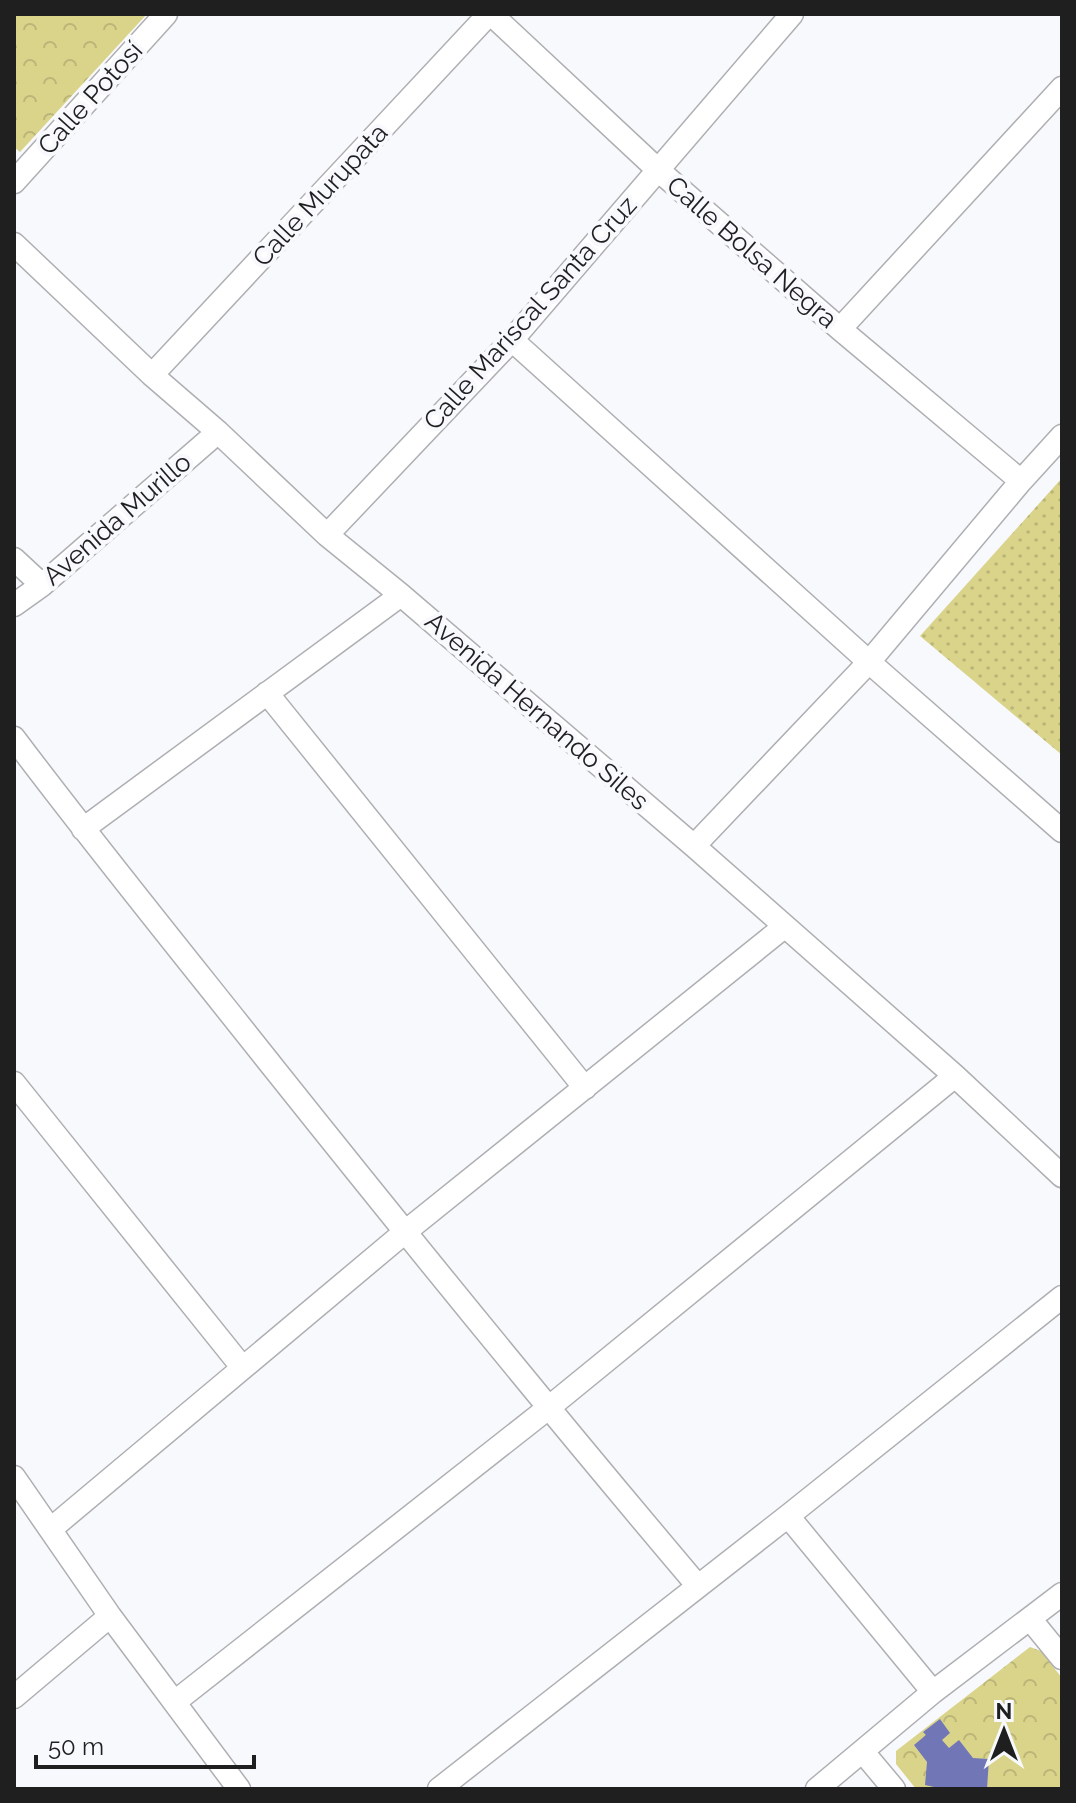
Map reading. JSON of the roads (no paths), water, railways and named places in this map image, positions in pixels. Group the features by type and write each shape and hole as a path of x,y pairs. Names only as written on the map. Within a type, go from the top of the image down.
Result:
{"street":[{"name":"Calle Potosí","path":"14,182 166,14"},
{"name":"Calle Bolsa Negra","path":"490,14 657,169 1021,481"},
{"name":"Calle Murupata","path":"152,375 490,14"},
{"name":"Calle Mariscal Santa Cruz","path":"327,535 512,340 792,14"},
{"path":"840,329 1062,88"},
{"name":"Avenida Hernando Siles","path":"14,244 327,535 694,846 955,1076 1062,1176"},
{"path":"512,340 869,662 1062,831"},
{"name":"Avenida Murillo","path":"14,605 42,585 218,432"},
{"path":"694,846 869,662 1062,436"},
{"path":"14,559 42,585"},
{"path":"83,829 401,595"},
{"path":"267,693 585,1088"},
{"path":"14,738 83,829 547,1409 697,1585"},
{"path":"52,1528 405,1232 784,927"},
{"path":"176,1701 547,1409 955,1076"},
{"path":"14,1083 242,1367"},
{"path":"439,1789 1062,1297"},
{"path":"14,1477 110,1616 176,1701 237,1788"},
{"path":"788,1516 933,1692"},
{"path":"817,1789 933,1692 1062,1594"},
{"path":"14,1697 110,1616"},
{"path":"1031,1620 1062,1658"},
{"path":"863,1752 894,1789"}]}
